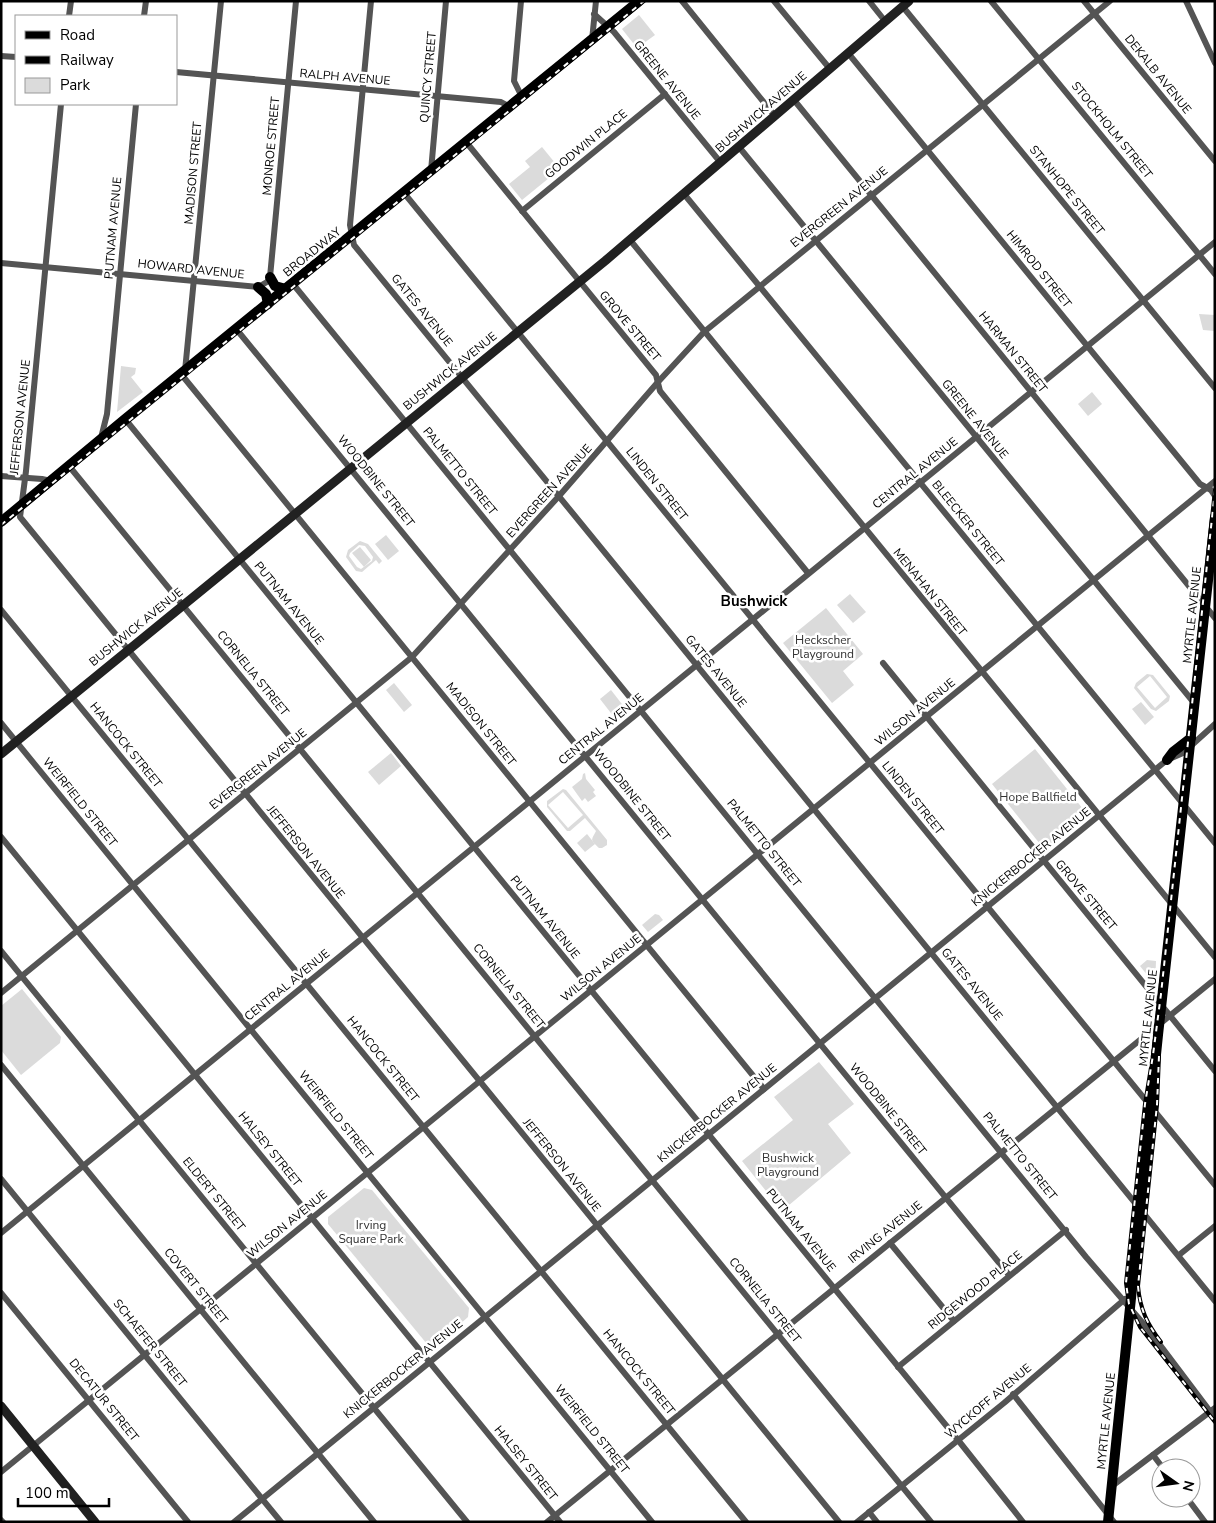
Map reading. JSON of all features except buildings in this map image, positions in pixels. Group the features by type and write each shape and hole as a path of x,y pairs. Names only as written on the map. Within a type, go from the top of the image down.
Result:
{"main road":[{"name":"BROADWAY","path":"1,522 639,1"},
{"name":"BUSHWICK AVENUE","path":"1,754 630,240 906,4"},
{"path":"270,277 276,286 289,287"},
{"path":"258,287 266,294 268,304"},
{"name":"MYRTLE AVENUE","path":"1110,1520 1128,1301 1140,1208 1215,517"},
{"path":"1167,760 1174,752 1190,742"},
{"path":"1,1406 95,1522"}],"street":[{"path":"69,15 71,1"},
{"path":"144,15 146,1"},
{"name":"MADISON STREET","path":"221,1 194,281 183,372 295,514 764,1089"},
{"name":"MONROE STREET","path":"270,277 296,1"},
{"name":"GATES AVENUE","path":"371,1 350,225 354,245 1215,1301"},
{"name":"QUINCY STREET","path":"430,171 446,1"},
{"path":"521,1 514,82 522,97"},
{"path":"592,40 596,1"},
{"path":"682,1 775,116"},
{"path":"774,1 830,69"},
{"path":"869,1 885,22"},
{"name":"STOCKHOLM STREET","path":"991,1 1215,274"},
{"name":"DEKALB AVENUE","path":"1084,1 1215,160"},
{"name":"EVERGREEN AVENUE","path":"1,993 412,657 560,496 658,382 704,332 1110,1"},
{"path":"1186,1 1215,63"},
{"name":"STANHOPE STREET","path":"906,4 983,104 1215,388"},
{"name":"GREENE AVENUE","path":"594,14 608,27 721,163"},
{"name":"HIMROD STREET","path":"848,53 1200,484 1215,496"},
{"path":"1,56 15,57"},
{"name":"RALPH AVENUE","path":"178,72 502,102 510,107"},
{"name":"GOODWIN PLACE","path":"522,211 665,94"},
{"name":"HARMAN STREET","path":"794,100 1215,618"},
{"name":"JEFFERSON AVENUE","path":"61,105 20,517 839,1522"},
{"name":"PUTNAM AVENUE","path":"101,439 106,414 136,105"},
{"name":"GROVE STREET","path":"466,142 656,375 660,391 808,573"},
{"name":"GREENE AVENUE","path":"739,147 1195,704"},
{"path":"432,154 447,158"},
{"name":"LINDEN STREET","path":"404,193 1215,1185"},
{"name":"BLEECKER STREET","path":"684,194 1215,844"},
{"name":"MENAHAN STREET","path":"630,240 1215,958"},
{"name":"CENTRAL AVENUE","path":"1,1233 1215,242"},
{"name":"HOWARD AVENUE","path":"1,263 258,287"},
{"path":"258,287 267,282 270,277"},
{"name":"PALMETTO STREET","path":"289,287 406,423 1066,1230 1128,1301 1212,1410 1215,1418"},
{"name":"WOODBINE STREET","path":"237,330 1010,1275"},
{"path":"187,346 198,360"},
{"path":"106,414 117,427"},
{"name":"PUTNAM AVENUE","path":"125,420 1023,1522"},
{"name":"CORNELIA STREET","path":"69,466 931,1522"},
{"path":"1,476 50,481"},
{"name":"WILSON AVENUE","path":"1,1472 1215,481"},
{"name":"HANCOCK STREET","path":"1,610 746,1522"},
{"name":"GROVE STREET","path":"883,663 1215,1071"},
{"name":"WEIRFIELD STREET","path":"1,723 652,1522"},
{"path":"1190,742 1214,726"},
{"name":"KNICKERBOCKER AVENUE","path":"234,1522 1167,760"},
{"name":"HALSEY STREET","path":"1,837 560,1522"},
{"name":"ELDERT STREET","path":"1,951 467,1522"},
{"name":"IRVING AVENUE","path":"547,1522 1215,979"},
{"name":"COVERT STREET","path":"1,1065 374,1522"},
{"name":"SCHAEFER STREET","path":"1,1179 281,1522"},
{"path":"1179,1255 1215,1226"},
{"name":"RIDGEWOOD PLACE","path":"898,1367 1066,1230"},
{"path":"890,1243 954,1321"},
{"name":"DECATUR STREET","path":"1,1293 188,1522"},
{"name":"WYCKOFF AVENUE","path":"857,1522 1128,1301"},
{"path":"1014,1394 1110,1520"},
{"path":"1112,1486 1212,1410"},
{"path":"1195,1508 1206,1522"},
{"path":"869,1512 877,1522"}],"green space":[{"path":"639,15 655,35 637,48 622,29"},
{"path":"542,147 560,169 522,200 509,184 530,167 525,161"},
{"path":"1199,314 1215,315 1215,331 1203,330"},
{"path":"121,366 136,368 135,374 131,377 143,392 117,412"},
{"path":"1092,392 1102,404 1088,416 1078,404"},
{"path":"386,535 399,551 388,560 375,544"},
{"path":"360,541 368,544 382,561 379,564 376,560 362,572 356,571 346,557 348,550","holes":["359,545 365,546 373,557 372,561 361,569 357,567 349,556"]},
{"path":"360,547 371,560 364,567 352,553"},
{"path":"850,594 866,612 853,623 837,605"},
{"name":"Heckscher Playground","path":"826,608 863,654 843,671 854,685 832,703 783,643"},
{"path":"1147,674 1153,675 1170,696 1169,701 1156,711 1151,709 1134,688 1136,683","holes":["1150,676 1167,697 1155,708 1137,687"]},
{"path":"394,683 412,705 404,712 386,690"},
{"path":"611,690 625,708 614,717 600,699"},
{"path":"1141,702 1154,717 1145,725 1132,709"},
{"name":"Hope Ballfield","path":"1035,749 1087,814 1044,849 992,784"},
{"path":"391,753 401,766 379,785 368,772"},
{"path":"585,773 586,779 595,790 593,792 596,796 588,802 585,798 582,801 572,787 582,779"},
{"path":"563,789 566,790 607,840 607,845 599,848 594,843 592,838 596,831 585,818 570,831 567,831 547,807 547,801","holes":["563,792 583,815 568,828 548,805"]},
{"path":"587,834 595,844 585,852 577,843"},
{"path":"655,914 659,915 663,920 648,932 642,925"},
{"path":"1147,960 1156,961 1155,985 1140,966"},
{"path":"22,989 61,1037 60,1043 21,1075 1,1050 1,1006"},
{"name":"Bushwick Playground","path":"819,1062 854,1104 828,1124 851,1153 782,1211 742,1161 793,1120 774,1097"},
{"name":"Irving Square Park","path":"364,1188 372,1190 469,1308 468,1317 435,1346 427,1344 328,1224 328,1217"}],"railway":[{"path":"1,525 644,1"},
{"path":"1215,490 1161,994 1145,1104 1126,1283 1129,1304 1140,1327 1215,1422"},
{"path":"1159,1056 1157,1105 1138,1286 1140,1302 1145,1316 1161,1342"}],"district":[{"name":"Bushwick","path":"754,601"}]}
